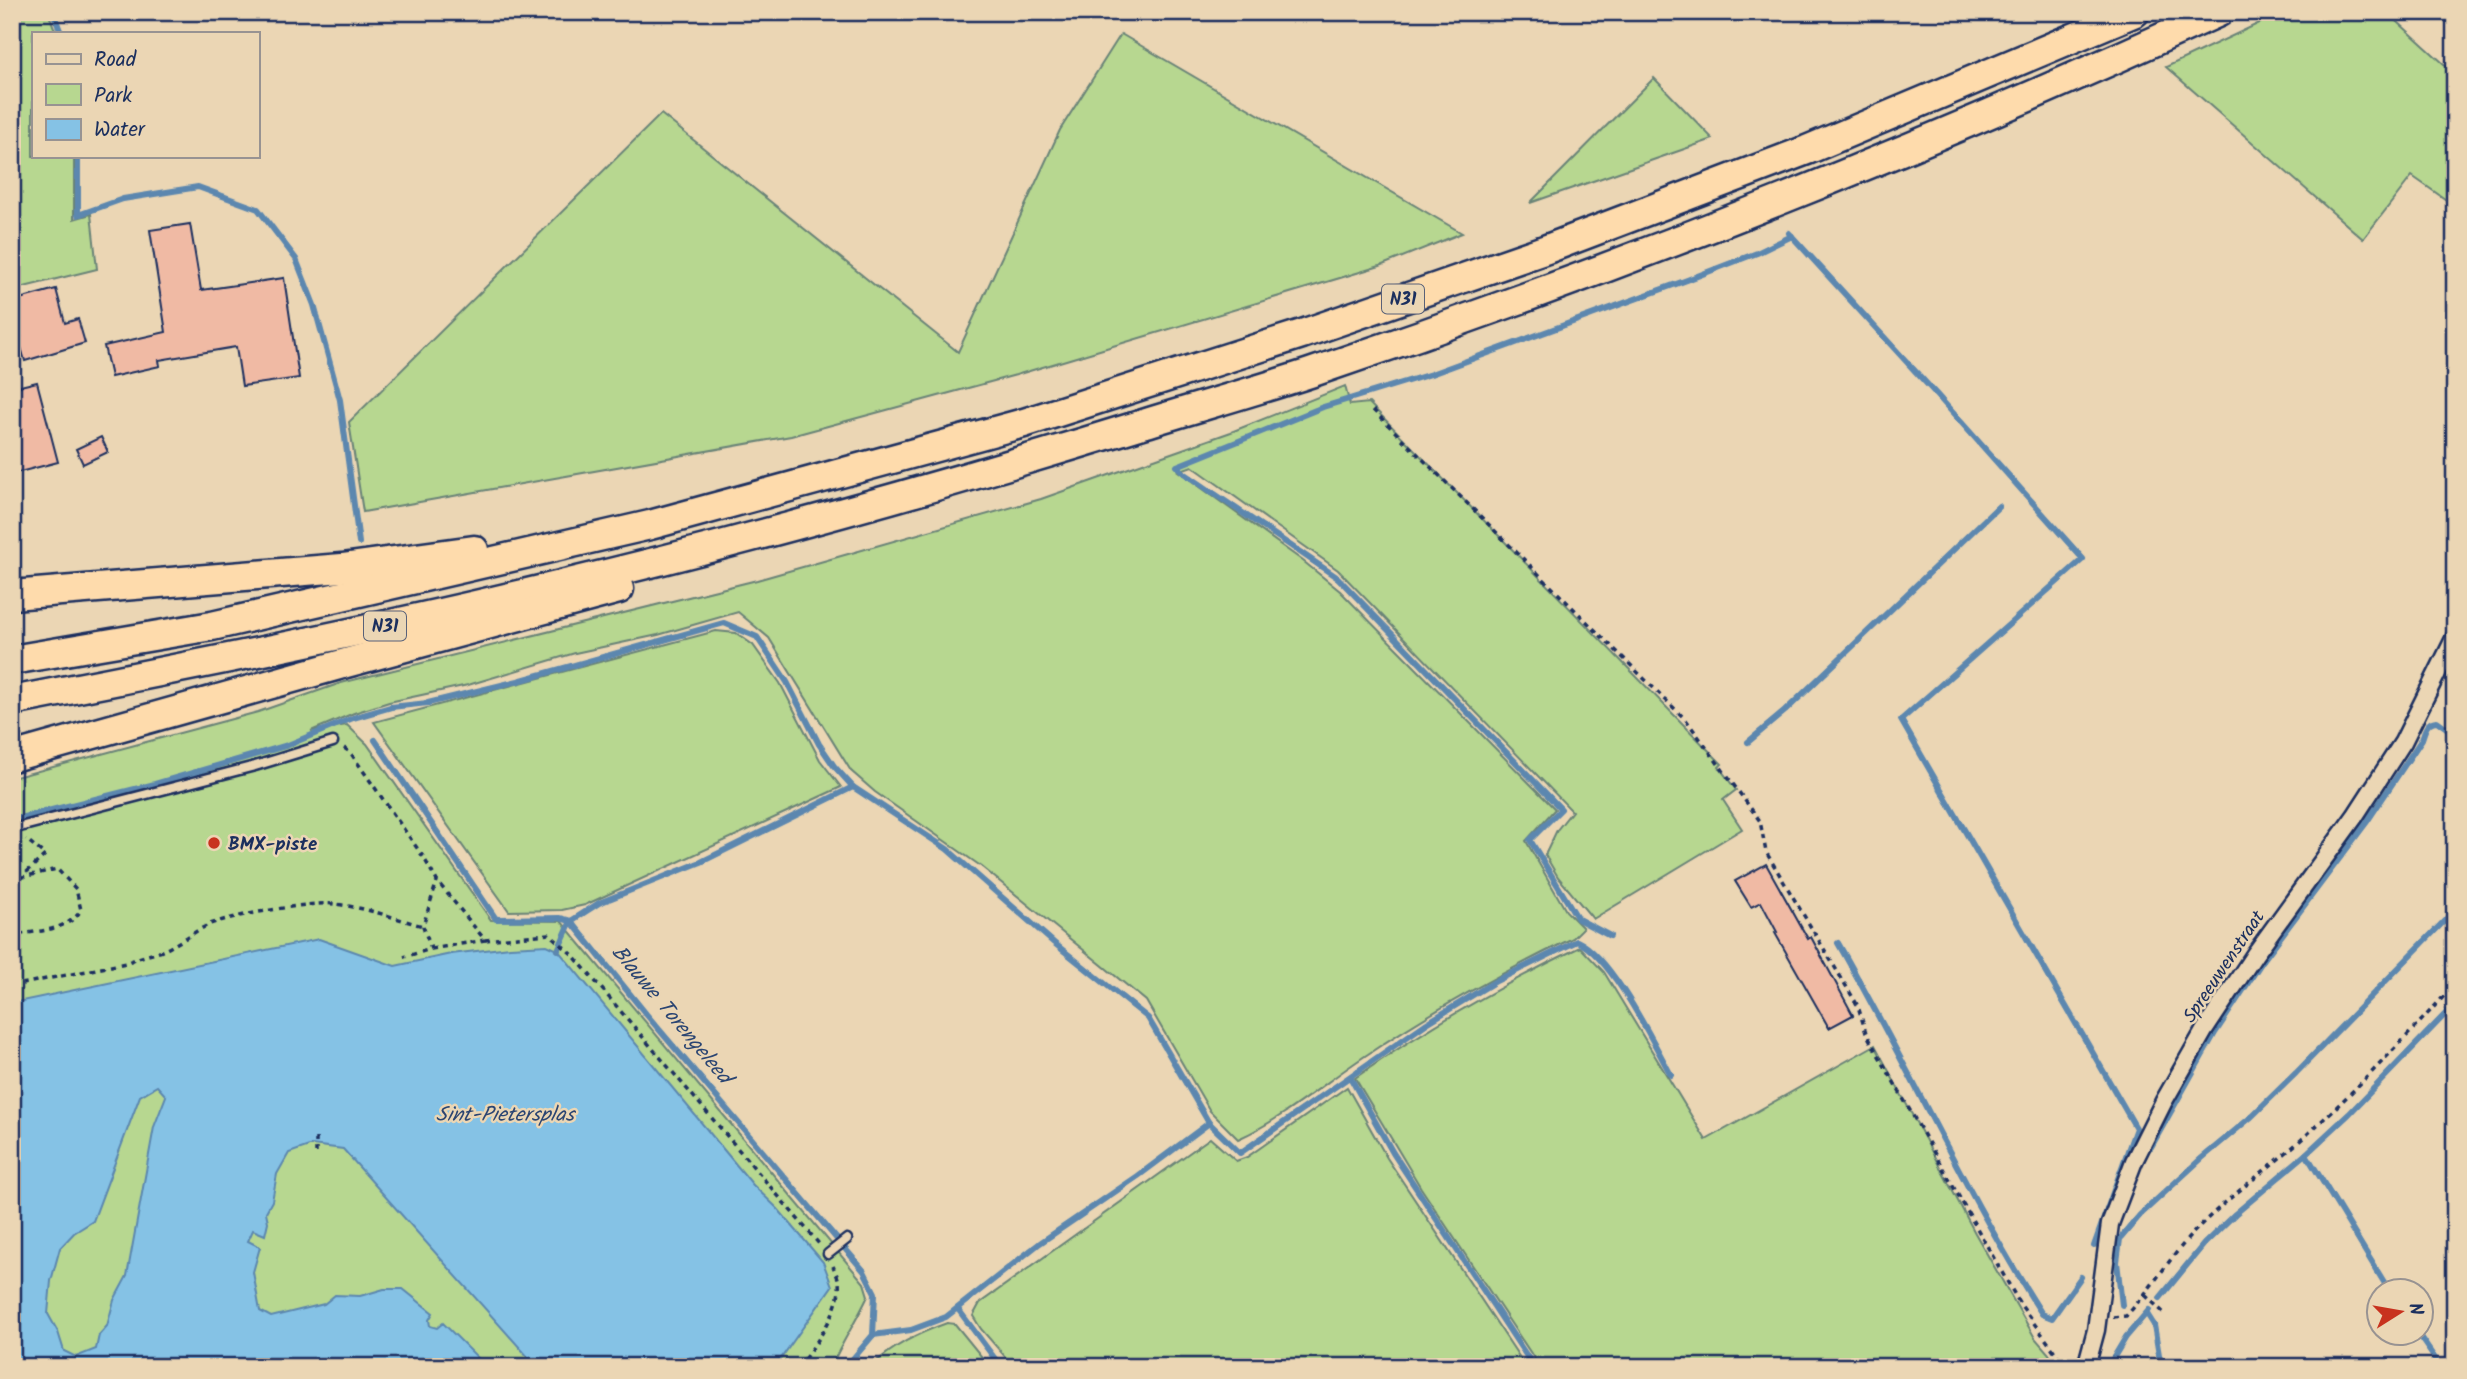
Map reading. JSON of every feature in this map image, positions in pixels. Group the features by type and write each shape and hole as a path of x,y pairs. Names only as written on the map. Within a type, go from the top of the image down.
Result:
{"highway":[{"name":"N31","path":"12,660 212,626 650,525 1024,423 1302,334 1547,249 1807,150 2135,12"},
{"name":"N31","path":"12,701 358,632 550,588 755,536 1034,458 1307,374 1572,280 1820,184 2026,98 2219,12"},
{"path":"12,757 345,663 604,594 755,536"},
{"path":"12,595 342,568 471,549 499,560"}],"street":[{"name":"Spreeuwenstraat","path":"2086,1367 2098,1319 2110,1224 2134,1161 2164,1101 2204,1031 2255,954 2355,816 2403,742 2455,637"}],"lane":[{"path":"13,829 255,766 333,742"},
{"path":"828,1254 847,1239"}],"path":[{"path":"1373,410 1686,721 1760,821 1766,852 1858,1006 1873,1045 2020,1304 2066,1367"},
{"path":"333,742 350,752 437,881 485,940"},
{"path":"12,886 45,856 13,829"},
{"path":"12,927 21,934 58,926 75,920 81,910 76,889 57,869 23,877"},
{"path":"431,949 422,926 437,881"},
{"path":"12,986 126,962 178,943 208,925 234,917 287,908 332,903 422,926"},
{"path":"404,957 431,949 485,940 549,934 572,954 828,1254 839,1280 839,1295 828,1323 798,1367"},
{"path":"2098,1319 2126,1316 2193,1234 2343,1100 2455,984"},
{"path":"316,1136 316,1153"},
{"path":"2145,1295 2166,1315"}],"green space":[{"path":"12,12 48,12 56,32 32,32 32,158 74,158 74,219 91,214 97,269 12,290"},
{"path":"2283,12 2387,12 2455,74 2455,206 2412,176 2363,239 2166,67"},
{"path":"1121,34 1462,233 1380,266 1016,375 791,436 363,512 349,422 661,114 958,352 1060,130"},
{"path":"1654,78 1713,139 1530,203"},
{"path":"1345,386 1350,405 1369,403 1722,764 1719,767 1736,790 1723,800 1742,829 1593,919 1558,877 1545,855 1557,830 1572,811 1338,570 1192,466 1178,471 1340,591 1555,809 1526,841 1566,911 1583,928 1573,938 1418,1022 1288,1110 1238,1139 1210,1111 1146,1001 982,867 875,792 851,771 769,638 738,612 658,635 575,653 468,685 389,702 311,731 347,725 367,744 491,920 561,921 864,1283 868,1296 831,1367 12,1367 12,778 258,712 341,683 757,580 1041,499 1231,432"},
{"path":"716,631 736,633 753,645 780,683 820,760 841,787 585,905 562,910 509,911 374,722"},
{"path":"1580,947 1604,972 1706,1140 1875,1045 1975,1233 2035,1338 2056,1367 1540,1367 1421,1188 1355,1078 1465,1008"},
{"path":"1347,1087 1387,1158 1526,1367 1014,1367 981,1329 973,1316 980,1303 1210,1138 1236,1161 1247,1157"},
{"path":"947,1323 955,1324 990,1367 870,1367 906,1341"}],"water":[{"name":"Sint-Pietersplas","path":"319,939 395,966 451,954 547,945 558,950 753,1185 778,1209 823,1262 832,1286 775,1367 537,1367 343,1149 312,1145 289,1153 277,1174 272,1201 266,1212 268,1222 265,1235 253,1230 248,1241 260,1247 253,1272 260,1311 271,1317 324,1304 335,1295 360,1296 384,1289 403,1289 433,1313 429,1320 430,1326 437,1328 443,1323 487,1367 12,1367 12,1003","holes":["157,1086 166,1096 154,1127 127,1276 114,1300 107,1326 99,1335 96,1349 76,1357 64,1351 48,1314 51,1281 60,1248 74,1233 93,1221 140,1096"]}],"building":[{"path":"190,224 201,290 284,278 299,378 242,386 236,347 159,360 160,366 111,377 104,346 166,332 150,230"},
{"path":"56,289 65,323 78,319 85,343 25,361 12,301"},
{"path":"37,382 58,462 12,474 12,388"},
{"path":"101,437 108,452 83,464 76,449"},
{"path":"1766,864 1808,939 1811,937 1853,1015 1829,1028 1775,933 1777,932 1761,902 1751,907 1735,881"}],"waterway":[{"name":"Blauwe Torengeleed","path":"53,12 61,32"},
{"name":"Blauwe Torengeleed","path":"78,158 78,215 123,199 198,187 258,209 296,259 314,305 340,400 359,543"},
{"path":"1789,233 2083,559 1901,720 2136,1128 2094,1246"},
{"path":"1610,936 1578,919 1530,840 1561,809 1338,578 1177,466 1323,407 1431,374 1687,280 1757,253 1792,236"},
{"path":"1748,742 1785,711 1999,506"},
{"path":"12,820 155,784 288,745 353,718 391,707 428,703 518,681 724,623 757,637 787,682 819,744 853,787"},
{"path":"2151,1147 2215,1033 2261,963 2366,823 2422,739 2427,727 2437,721 2455,734"},
{"name":"Blauwe Torengeleed","path":"375,740 496,919 560,918 571,921 646,1014 864,1271 875,1293 873,1335 846,1367"},
{"path":"558,950 571,921 599,903 701,862 853,787 947,849 1054,943 1148,1018 1209,1123"},
{"path":"2122,1305 2117,1262 2120,1239 2140,1215 2250,1118 2455,910"},
{"path":"873,1335 911,1330 946,1317 1040,1243 1138,1176 1209,1123 1240,1153 1427,1023 1496,981 1577,941 1590,950 1617,981 1671,1075"},
{"path":"1838,943 1988,1223 2042,1314 2052,1318 2081,1277"},
{"path":"2160,1298 2204,1244 2349,1114 2455,1004"},
{"path":"1350,1077 1393,1153 1534,1367"},
{"path":"2306,1154 2381,1278"},
{"path":"958,1309 1001,1367"},
{"path":"2108,1367 2126,1337 2149,1310"},
{"path":"2147,1314 2154,1325 2161,1367"},
{"path":"2428,1348 2438,1363 2433,1367"}],"place":[{"name":"BMX-piste","path":"214,843"}]}
